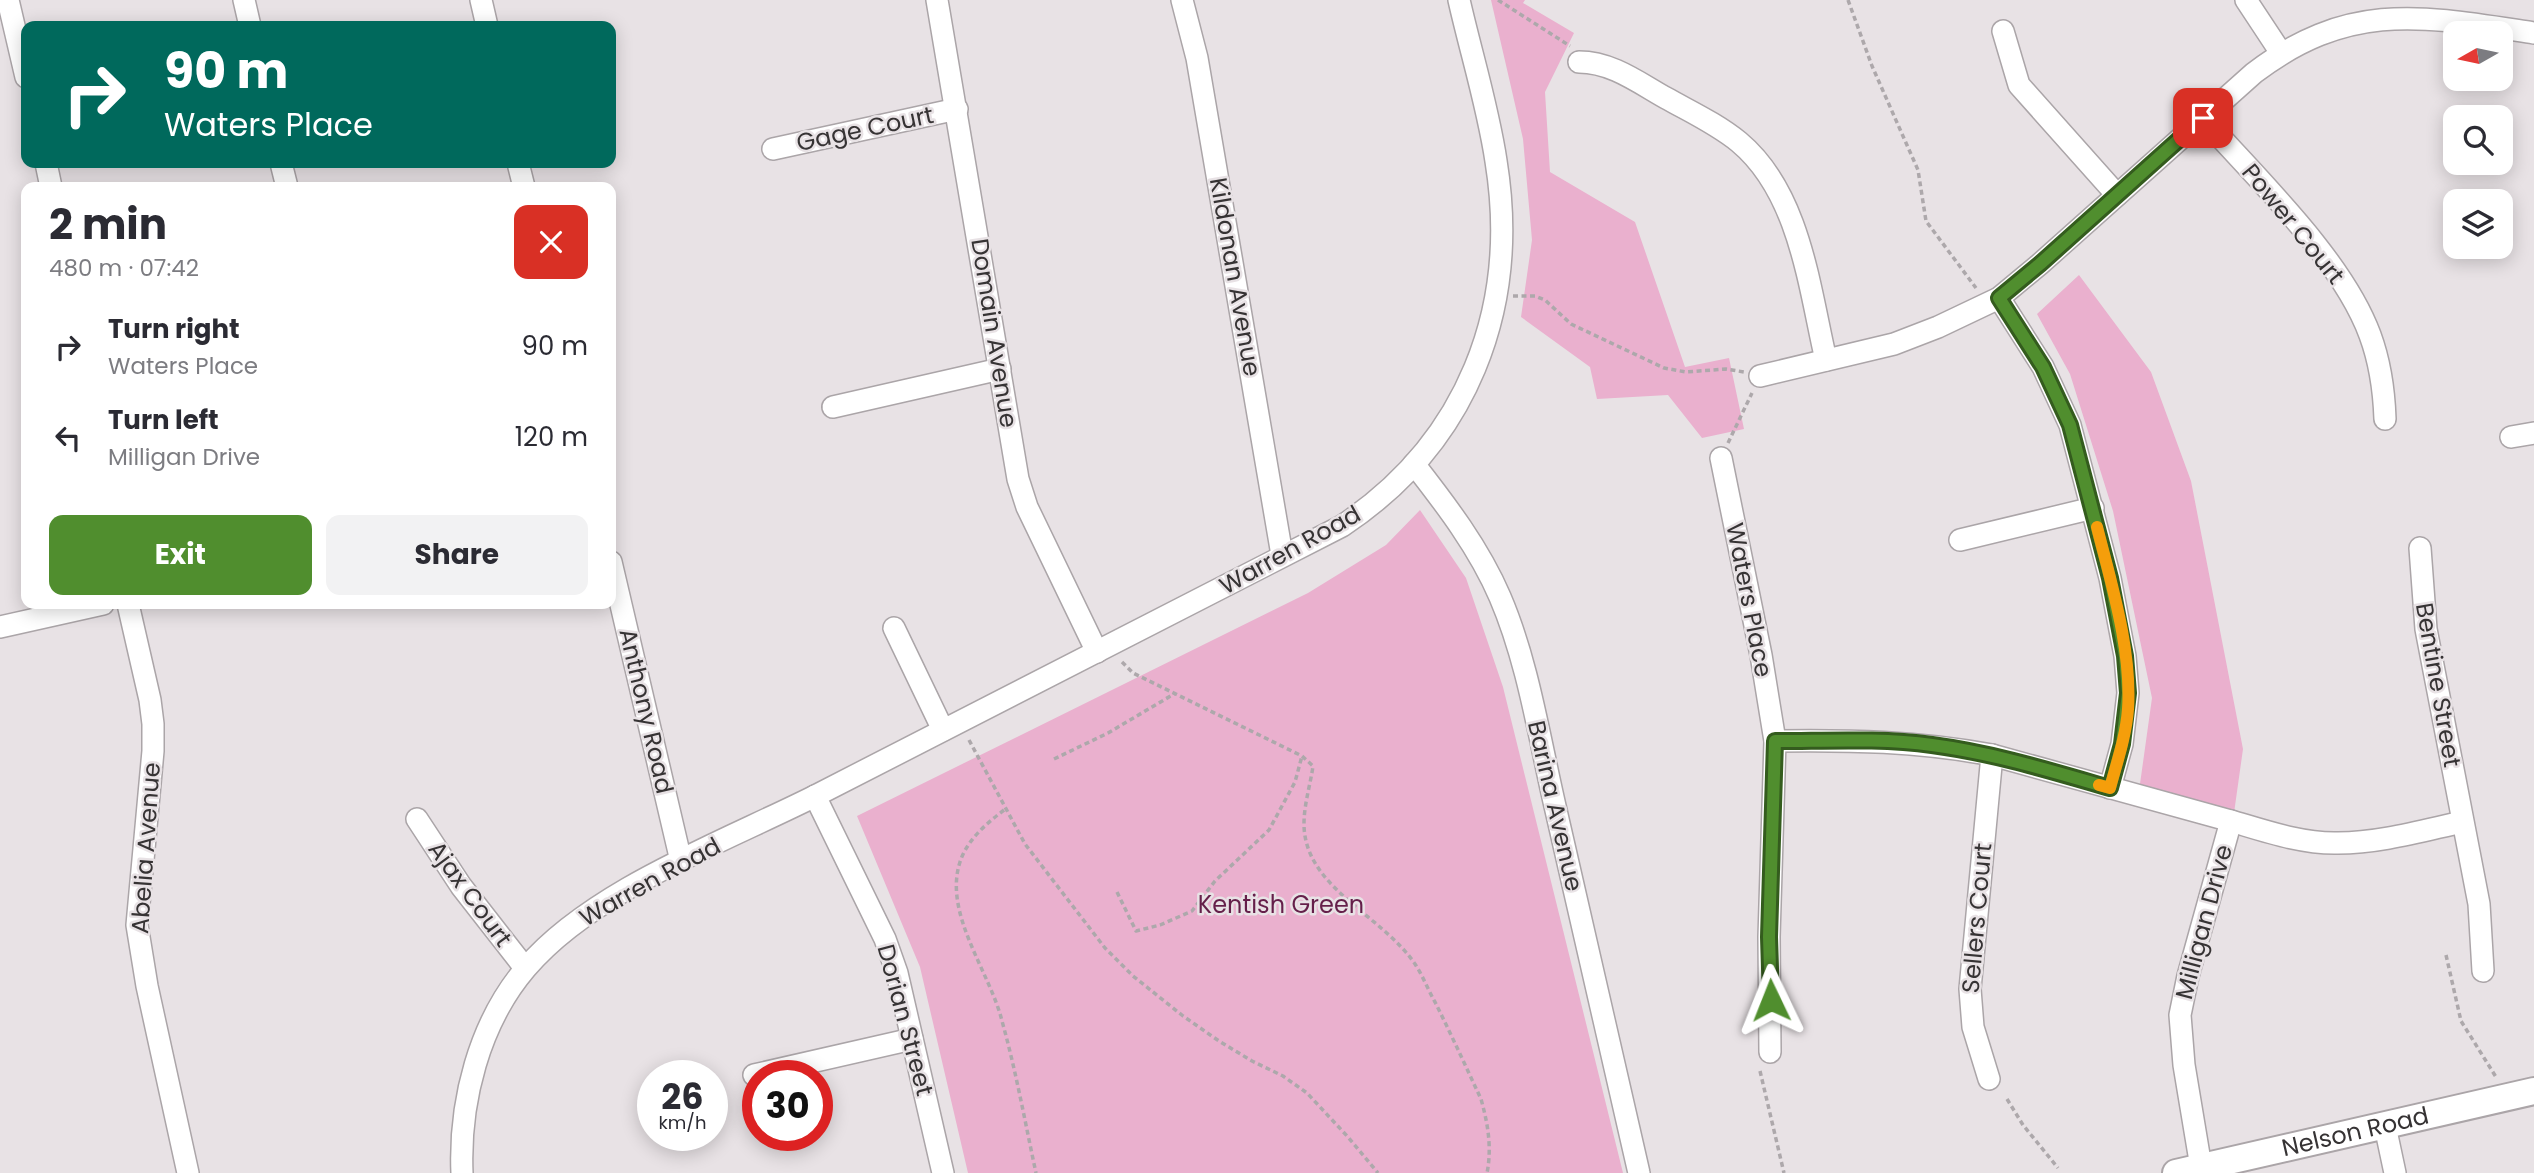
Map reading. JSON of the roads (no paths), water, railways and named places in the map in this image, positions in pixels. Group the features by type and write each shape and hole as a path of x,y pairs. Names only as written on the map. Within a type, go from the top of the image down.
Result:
{"main road":[{"name":"Nelson Road","path":"2188,1170 2534,1091"}],"street":[{"path":"9,0 21,54"},
{"path":"244,0 249,21"},
{"path":"481,0 486,21"},
{"name":"Domain Avenue","path":"937,0 1022,494 1105,648"},
{"name":"Kildonan Avenue","path":"1182,0 1192,32 1202,84 1282,555"},
{"name":"Warren Road","path":"463,1173 463,1123 474,1066 498,1012 525,968 553,940 598,906 681,861 815,796 1342,526 1360,514 1414,464 1452,416 1469,384 1485,342 1497,295 1501,225 1496,161 1459,0"},
{"path":"2246,0 2281,53"},
{"path":"1760,376 1912,337 1993,301 2281,53 2323,31 2388,16 2431,17 2534,33"},
{"path":"2003,31 2015,75 2023,91 2117,195"},
{"path":"1580,62 1606,65 1708,122 1737,141 1762,166 1778,189 1790,215 1826,360"},
{"name":"Gage Court","path":"773,149 957,109"},
{"name":"Power Court","path":"2203,118 2310,238 2349,293 2363,318 2374,348 2382,382 2385,419"},
{"path":"1775,741 1904,742 1992,755 2110,788 2126,726 2127,667 2093,508 2075,439 2061,403 2043,367 1993,301"},
{"path":"833,407 1000,369"},
{"path":"2511,438 2534,433"},
{"name":"Waters Place","path":"1721,458 1761,654 1775,741 1769,937 1770,1052"},
{"name":"Barina Avenue","path":"1414,464 1473,545 1488,571 1508,617 1533,712 1639,1173"},
{"path":"1959,540 2093,508"},
{"name":"Bentine Street","path":"2420,548 2426,629 2479,904 2483,971"},
{"name":"Anthony Road","path":"616,583 681,861"},
{"path":"0,627 81,609"},
{"name":"Abelia Avenue","path":"129,609 153,724 153,751 137,925 147,986 188,1173"},
{"path":"894,628 952,725"},
{"name":"Sellers Court","path":"1989,1079 1973,1027 1970,989 1992,755"},
{"name":"Milligan Drive","path":"2110,788 2231,821 2188,976 2180,1015 2188,1170"},
{"name":"Dorian Street","path":"815,796 885,939 897,973 943,1173"},
{"name":"Ajax Court","path":"417,818 468,895 525,968"},
{"path":"2231,821 2307,841 2338,843 2378,839 2462,822"},
{"path":"820,1060 912,1039"},
{"path":"2385,1126 2395,1173"}],"park label":[{"name":"Kentish Green","path":"1281,905"}]}
